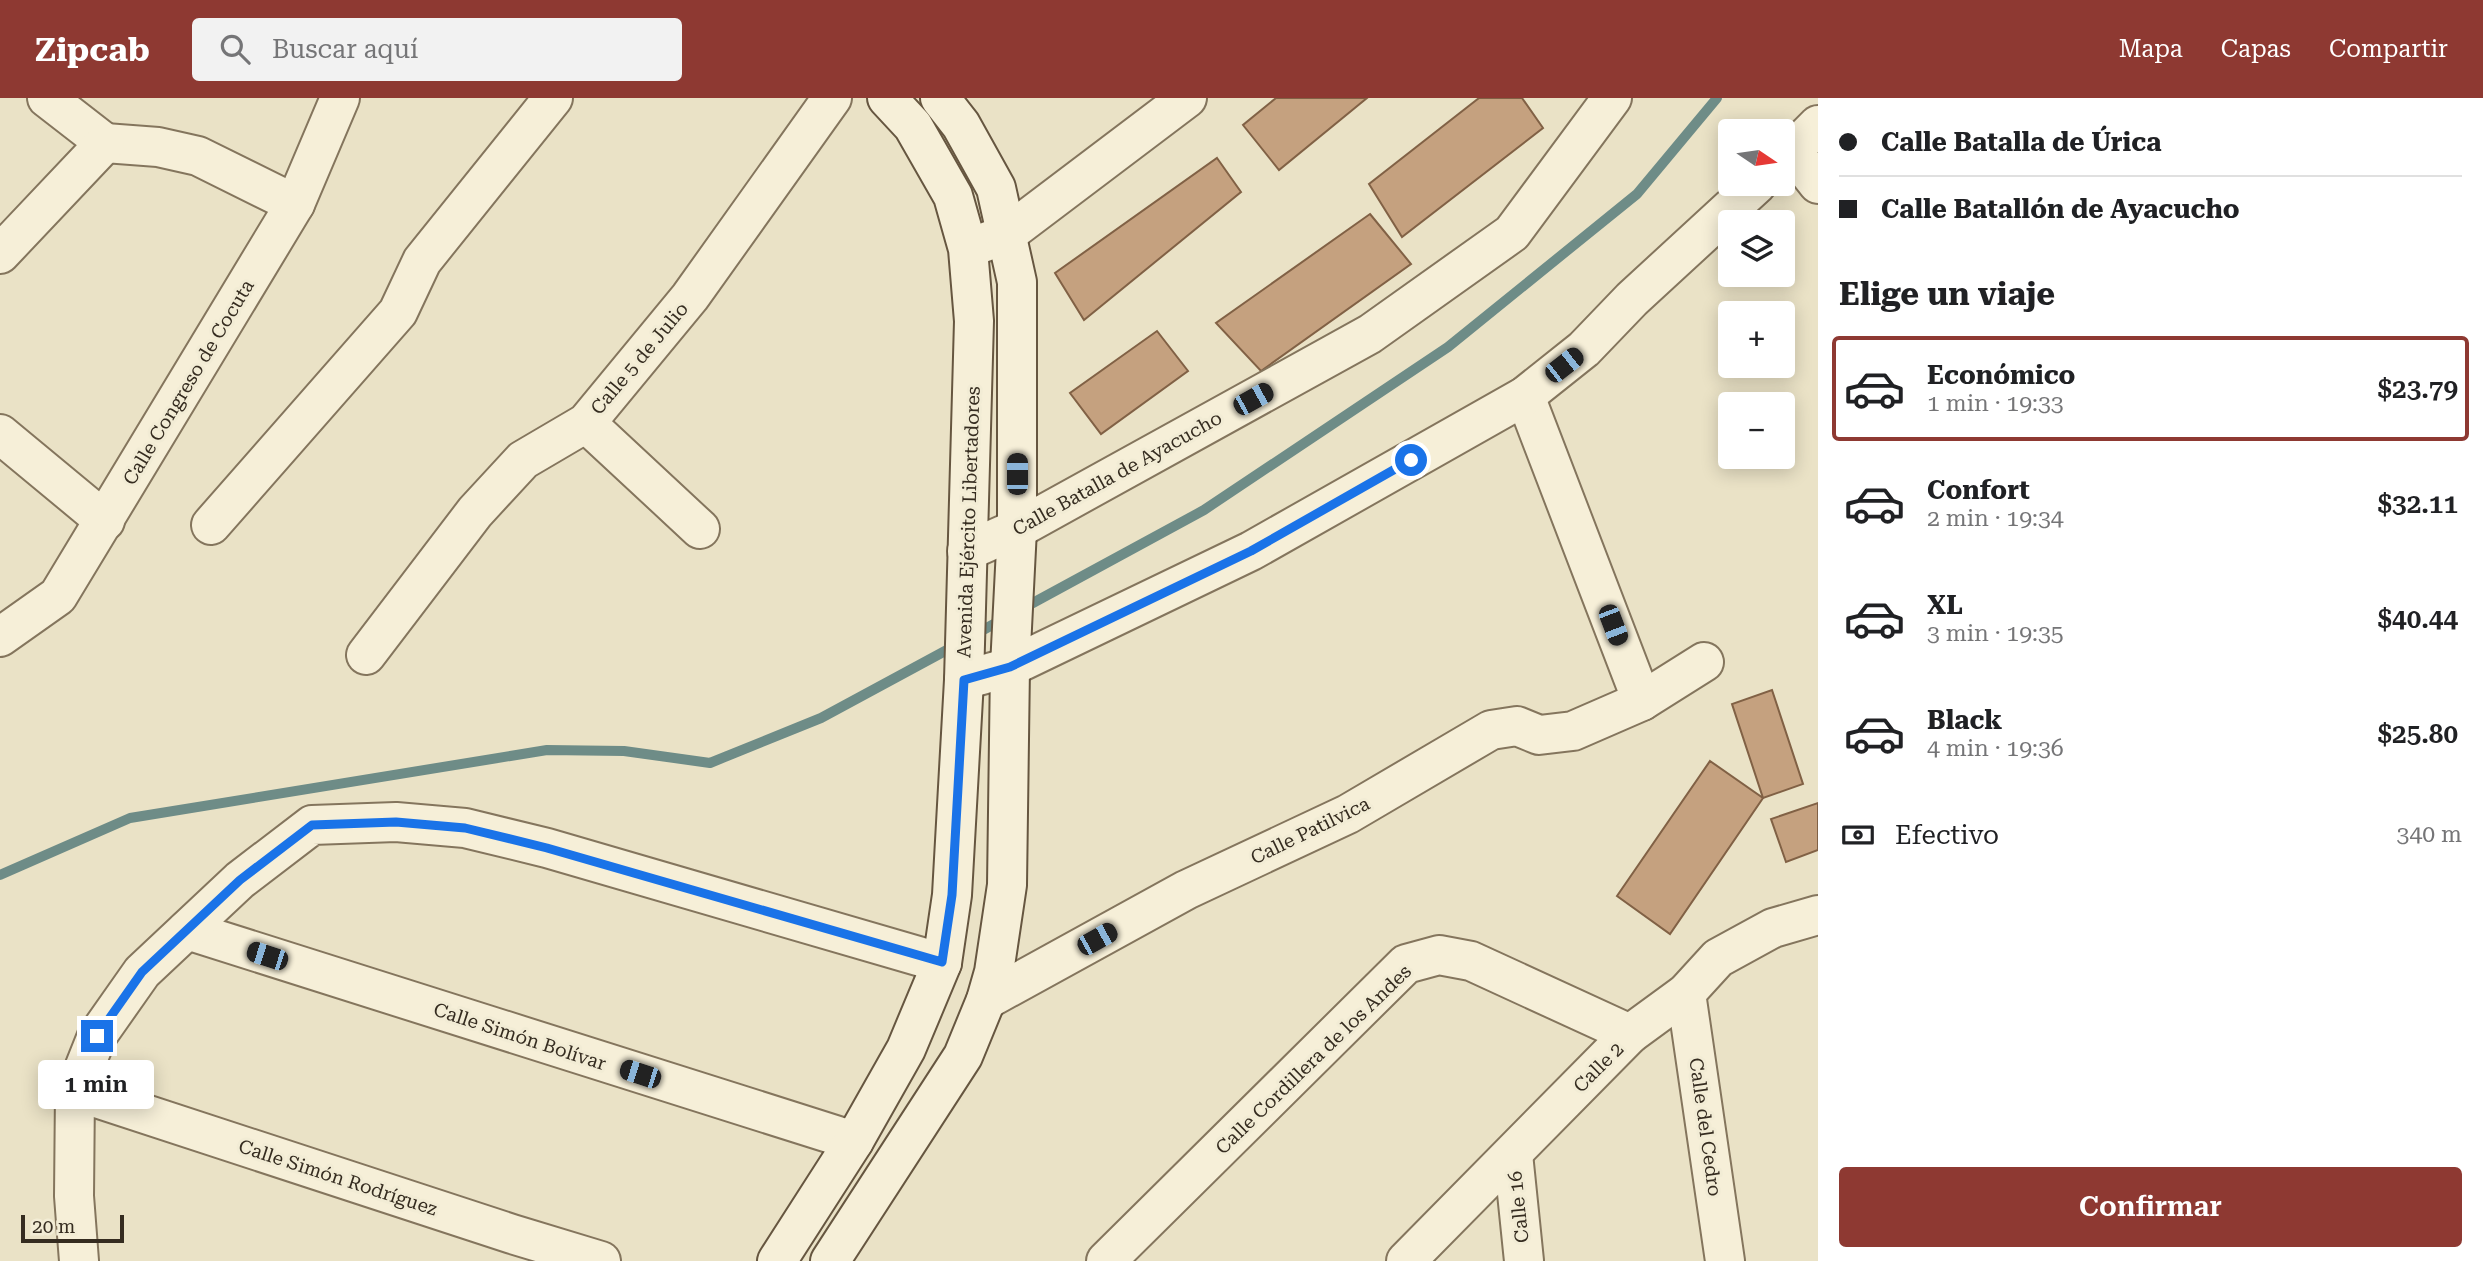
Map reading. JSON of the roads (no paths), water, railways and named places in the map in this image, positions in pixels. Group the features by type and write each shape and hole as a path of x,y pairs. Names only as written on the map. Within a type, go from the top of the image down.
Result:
{"street":[{"path":"47,98 105,143 158,147 198,156 295,204"},
{"name":"Calle Congreso de Cocuta","path":"0,637 58,596 295,204 340,98"},
{"path":"211,525 398,312 422,261 554,98"},
{"name":"Calle 5 de Julio","path":"366,655 475,512 523,460 586,423 690,297 832,98"},
{"name":"Avenida Ejército Libertadores","path":"777,1261 853,1141 906,1049 942,962 952,895 964,680 974,321 968,249 953,197 913,126 887,98"},
{"path":"830,1261 963,1056 986,1000 994,972 1007,885 1010,667 1017,529 1017,282 996,188 961,125 940,98"},
{"path":"968,249 1007,234 1187,98"},
{"name":"Calle Batalla de Ayacucho","path":"967,551 1017,529 1370,334 1512,233 1612,98"},
{"path":"0,254 105,143"},
{"path":"1798,145 1818,184"},
{"path":"964,680 1010,667 1251,551 1525,396 1584,349 1632,299 1744,196"},
{"path":"1525,396 1642,701"},
{"path":"586,423 701,529"},
{"path":"0,434 105,521"},
{"name":"Calle Patilvica","path":"986,1000 1186,890 1348,814 1490,730 1517,726 1539,735 1573,731 1642,701 1704,662"},
{"path":"79,1261 74,1196 75,1091 97,1036 142,972 240,880 312,825 396,822 465,828 547,848 942,962"},
{"name":"Calle 2","path":"1406,1261 1630,1034 1686,993 1718,958 1773,928 1818,915"},
{"name":"Calle Simón Bolívar","path":"187,930 853,1141"},
{"name":"Calle Cordillera de los Andes","path":"1105,1261 1406,964 1438,955 1471,961 1630,1034"},
{"name":"Calle del Cedro","path":"1686,993 1725,1261"},
{"name":"Calle Simón Rodríguez","path":"75,1091 601,1261"},
{"name":"Calle 16","path":"1513,1154 1524,1261"}],"waterway":[{"path":"1031,604 1204,510 1448,347 1637,194 1717,98"},
{"path":"972,636 994,624"},
{"path":"0,875 130,818 547,750 624,751 710,763 821,718 958,644"}]}
